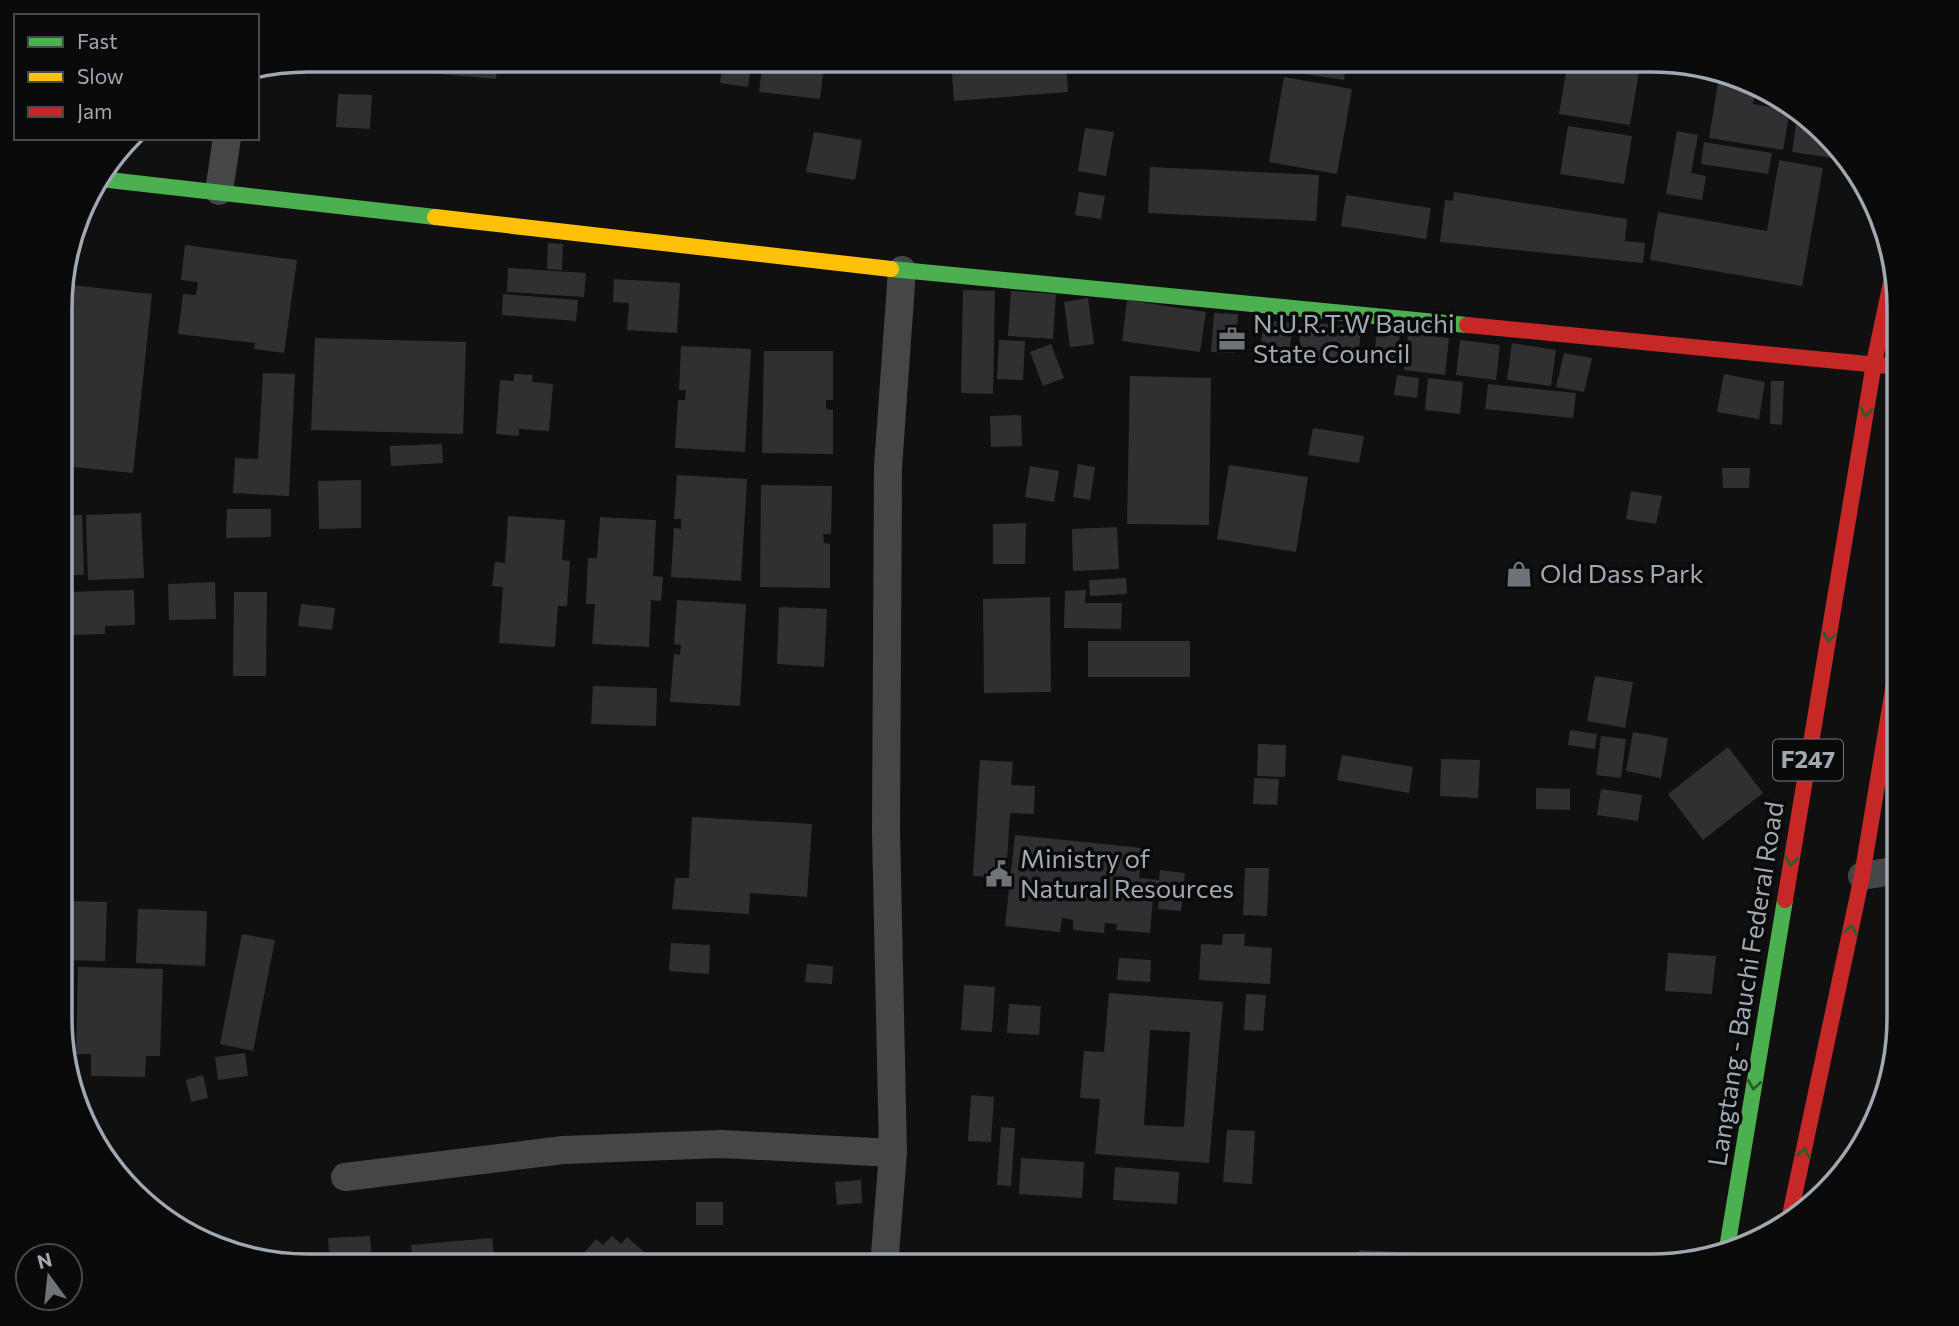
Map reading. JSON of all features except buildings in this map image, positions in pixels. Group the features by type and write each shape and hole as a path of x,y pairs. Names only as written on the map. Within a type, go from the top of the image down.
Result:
{"street":[{"path":"219,191 227,140"},
{"path":"110,180 902,270 1887,365"},
{"path":"885,1254 893,1153 886,830 888,467 902,270"},
{"name":"Langtang - Bauchi Federal Road","path":"1728,1242 1874,363 1887,301"},
{"name":"F247","path":"1792,1207 1862,877 1887,726"},
{"path":"1862,877 1887,872"},
{"path":"345,1177 563,1150 722,1144 893,1153"}],"traffic: fast":[{"path":"110,180 435,217"},
{"path":"891,269 1467,325"},
{"path":"1728,1242 1785,900"}],"traffic: slow":[{"path":"435,217 891,269"}],"traffic: jam":[{"path":"1785,900 1874,363 1887,301"},
{"path":"1467,325 1887,366"},
{"path":"1792,1207 1862,876 1887,725"}],"place":[{"name":"N.U.R.T.W Bauchi State Council","path":"1232,339"},
{"name":"Old Dass Park","path":"1519,574"},
{"name":"Ministry of Natural Resources","path":"999,874"}]}
